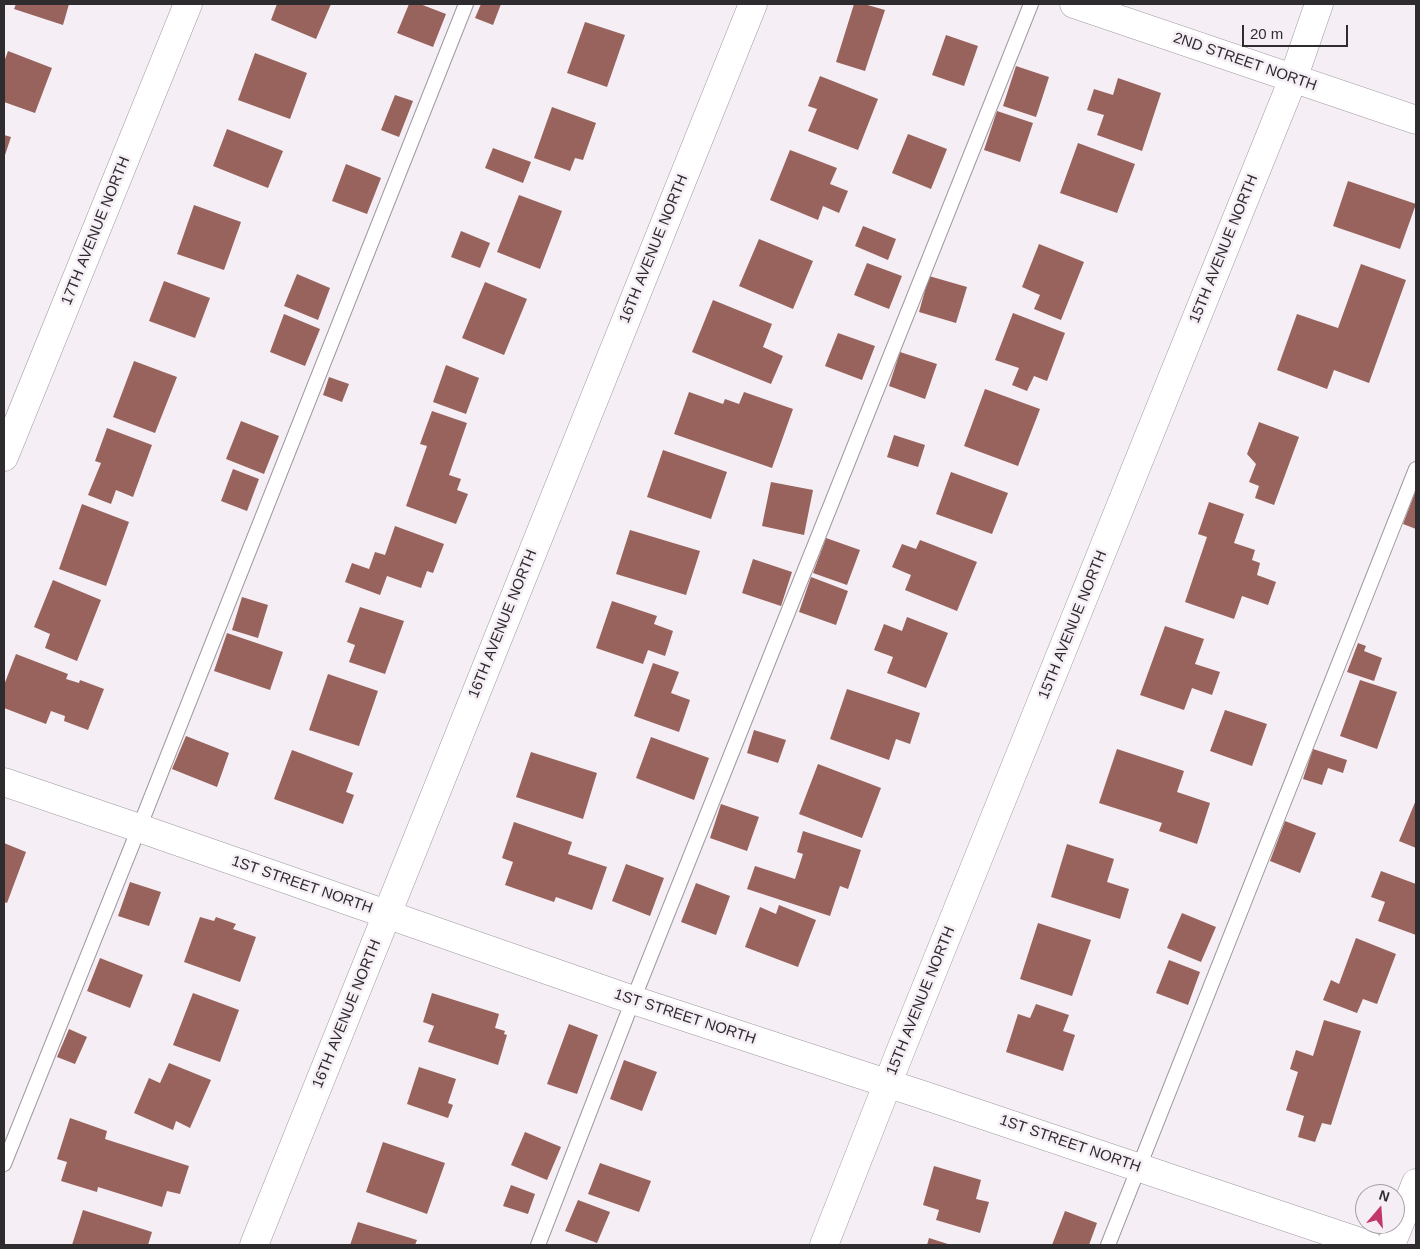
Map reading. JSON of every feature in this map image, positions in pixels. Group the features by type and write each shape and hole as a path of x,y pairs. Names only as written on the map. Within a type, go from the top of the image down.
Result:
{"street":[{"name":"17TH AVENUE NORTH","path":"4,457 188,4"},
{"name":"16TH AVENUE NORTH","path":"254,1245 753,4"},
{"name":"2ND STREET NORTH","path":"1074,4 1416,120"},
{"name":"15TH AVENUE NORTH","path":"824,1245 1292,78 1319,4"},
{"name":"1ST STREET NORTH","path":"4,782 633,1000 1369,1245"},
{"path":"1391,1245 1416,1182"}],"lane":[{"path":"4,1164 466,4"},
{"path":"538,1245 633,1000 1031,4"},
{"path":"1108,1245 1416,469"}],"building":[{"path":"16,4 69,4 63,25 14,9"},
{"path":"277,4 331,4 316,39 271,20"},
{"path":"409,4 420,4 446,14 433,47 397,33"},
{"path":"481,4 501,4 493,25 475,18"},
{"path":"854,4 864,4 885,10 865,71 836,62"},
{"path":"585,22 625,35 607,87 567,73"},
{"path":"946,35 978,46 964,86 932,75"},
{"path":"8,51 52,68 35,113 4,102 4,62"},
{"path":"255,53 307,73 290,119 238,100"},
{"path":"1016,66 1049,77 1036,117 1003,106"},
{"path":"820,76 878,99 858,150 808,131 817,109 808,106"},
{"path":"1118,78 1161,93 1142,151 1097,135 1104,115 1087,110 1094,89 1113,95"},
{"path":"395,95 413,101 399,137 381,130"},
{"path":"552,107 596,123 583,160 575,158 570,171 534,158"},
{"path":"997,111 1033,123 1020,162 984,150"},
{"path":"227,129 283,151 268,188 213,166"},
{"path":"908,134 947,149 931,189 892,173"},
{"path":"4,135 11,137 4,158"},
{"path":"1078,143 1135,164 1117,213 1060,193"},
{"path":"493,148 531,162 523,183 485,168"},
{"path":"790,150 837,168 830,184 848,191 839,213 823,206 818,220 770,200"},
{"path":"346,164 381,178 367,214 332,201"},
{"path":"1348,181 1416,204 1400,249 1333,226"},
{"path":"519,195 562,211 540,269 497,252"},
{"path":"194,205 241,222 224,270 177,254"},
{"path":"863,226 896,239 888,260 855,246"},
{"path":"461,231 490,243 480,268 451,257"},
{"path":"759,239 813,261 793,309 739,286"},
{"path":"1039,244 1084,262 1061,320 1034,309 1040,295 1022,287"},
{"path":"867,263 902,276 889,309 854,295"},
{"path":"1361,264 1406,280 1369,383 1334,370 1327,389 1277,370 1297,314 1338,328"},
{"path":"297,274 330,288 318,320 284,306"},
{"path":"929,276 967,287 956,323 919,312"},
{"path":"164,281 210,298 195,338 149,321"},
{"path":"485,282 527,299 504,355 462,338"},
{"path":"713,300 772,324 763,347 783,356 771,384 692,352"},
{"path":"1013,313 1065,333 1047,381 1034,376 1027,391 1012,385 1019,368 995,360"},
{"path":"284,314 320,329 305,366 270,352"},
{"path":"838,333 875,346 862,380 825,366"},
{"path":"900,352 937,364 925,399 889,386"},
{"path":"134,361 177,377 155,433 113,417"},
{"path":"446,365 479,378 466,414 433,402"},
{"path":"329,377 349,384 342,402 323,395"},
{"path":"985,389 1040,409 1018,466 964,446"},
{"path":"689,392 723,404 725,399 739,404 744,392 793,409 772,468 674,434"},
{"path":"432,411 467,423 449,475 461,479 457,490 468,494 456,524 406,506 427,446 420,444"},
{"path":"241,421 279,436 264,474 226,459"},
{"path":"1259,422 1299,437 1274,505 1255,498 1259,486 1249,482 1256,464 1247,454"},
{"path":"107,428 152,445 133,497 116,490 111,504 88,495 101,463 95,461"},
{"path":"894,435 925,445 918,467 887,457"},
{"path":"663,450 727,472 711,519 647,497"},
{"path":"233,469 259,479 247,511 221,501"},
{"path":"951,472 1008,493 992,534 936,514"},
{"path":"771,482 813,490 804,535 762,526"},
{"path":"1416,490 1416,529 1403,524"},
{"path":"1209,502 1244,514 1234,543 1255,550 1252,560 1260,563 1257,575 1276,582 1268,605 1242,596 1234,619 1185,602 1207,537 1198,534"},
{"path":"82,504 129,522 106,586 59,569"},
{"path":"395,526 444,544 433,573 427,571 421,588 387,576 380,595 345,582 352,563 369,569 375,552 385,555"},
{"path":"630,530 700,551 686,595 616,574"},
{"path":"826,538 860,550 847,585 813,573"},
{"path":"920,540 977,562 957,611 905,590 911,575 892,567 902,544 916,549"},
{"path":"753,559 792,572 781,606 742,593"},
{"path":"811,577 848,591 836,625 799,612"},
{"path":"53,580 101,600 77,661 45,648 50,634 34,627"},
{"path":"242,597 268,605 258,638 232,630"},
{"path":"612,601 657,616 654,624 673,631 665,656 648,650 643,664 596,648"},
{"path":"360,607 404,621 385,674 349,662 355,645 347,642"},
{"path":"907,617 948,633 926,688 887,673 893,657 874,650 884,624 902,631"},
{"path":"1165,626 1204,639 1195,664 1220,672 1212,695 1192,688 1184,710 1140,695"},
{"path":"227,633 283,652 270,690 214,671"},
{"path":"1358,643 1366,646 1364,651 1382,658 1374,681 1347,672"},
{"path":"16,654 68,674 66,679 79,683 80,680 104,689 88,730 64,721 65,716 51,711 46,724 4,708 4,685"},
{"path":"653,663 679,672 671,693 690,700 679,732 634,716"},
{"path":"328,674 378,691 359,746 309,730"},
{"path":"1360,680 1397,692 1377,749 1340,736"},
{"path":"847,689 920,713 910,744 896,739 889,760 830,739"},
{"path":"1225,710 1267,724 1252,766 1210,751"},
{"path":"754,730 786,740 778,763 747,753"},
{"path":"186,736 229,753 217,787 172,769"},
{"path":"651,737 709,758 694,800 636,778"},
{"path":"1117,749 1184,771 1177,792 1210,803 1197,844 1159,831 1162,823 1099,803"},
{"path":"1313,749 1347,760 1343,773 1328,768 1322,785 1303,779"},
{"path":"292,750 353,773 346,792 354,795 343,824 274,799"},
{"path":"531,752 597,773 583,819 516,797"},
{"path":"818,764 881,788 862,838 799,814"},
{"path":"1416,800 1416,848 1399,841"},
{"path":"721,804 759,817 747,851 710,838"},
{"path":"1285,821 1316,833 1300,873 1270,861"},
{"path":"514,822 572,842 568,854 607,867 592,910 556,897 554,902 505,885 513,862 502,858"},
{"path":"803,831 861,850 848,889 840,886 830,916 747,889 755,866 795,879 803,854 797,852"},
{"path":"4,843 26,852 7,903 4,902"},
{"path":"1067,844 1114,859 1107,882 1129,889 1120,919 1051,897"},
{"path":"626,864 664,878 650,916 612,901"},
{"path":"1381,871 1416,884 1416,935 1378,921 1385,902 1371,897"},
{"path":"130,882 161,892 149,926 118,916"},
{"path":"696,883 730,896 716,935 681,922"},
{"path":"779,905 816,920 798,967 745,947 760,907 776,914"},
{"path":"1182,913 1216,927 1201,962 1167,948"},
{"path":"200,917 214,921 216,917 236,924 233,929 256,937 240,982 184,962"},
{"path":"1038,923 1091,940 1072,996 1020,979"},
{"path":"1356,938 1396,954 1377,1004 1363,999 1357,1013 1323,1000 1331,980 1339,984"},
{"path":"100,958 143,975 130,1008 87,991"},
{"path":"1169,960 1200,972 1188,1005 1156,993"},
{"path":"193,993 239,1010 220,1062 173,1045"},
{"path":"432,993 499,1014 495,1028 505,1031 504,1034 507,1035 498,1065 428,1042 434,1026 423,1022"},
{"path":"1036,1004 1069,1015 1063,1031 1075,1035 1063,1071 1006,1052 1018,1014 1030,1018"},
{"path":"1324,1020 1361,1031 1331,1125 1322,1123 1315,1142 1298,1137 1304,1116 1286,1110 1298,1072 1290,1069 1296,1050 1313,1056"},
{"path":"569,1024 598,1035 577,1094 547,1084"},
{"path":"69,1029 87,1037 75,1064 57,1057"},
{"path":"624,1060 657,1072 642,1111 610,1099"},
{"path":"169,1063 211,1080 190,1128 176,1121 173,1130 134,1113 149,1078 160,1083"},
{"path":"419,1067 456,1079 448,1103 453,1105 448,1118 407,1104"},
{"path":"70,1118 107,1131 105,1139 189,1166 180,1194 167,1191 162,1207 98,1187 97,1192 61,1181 67,1162 57,1159"},
{"path":"525,1132 561,1147 547,1180 511,1165"},
{"path":"383,1142 445,1163 427,1214 366,1192"},
{"path":"600,1163 651,1181 639,1212 588,1194"},
{"path":"934,1166 981,1180 976,1199 989,1202 980,1233 936,1220 939,1210 923,1205"},
{"path":"511,1185 535,1194 528,1214 503,1206"},
{"path":"578,1200 610,1212 597,1243 565,1231"},
{"path":"83,1210 152,1232 148,1245 72,1245"},
{"path":"1065,1211 1097,1223 1089,1245 1052,1245"},
{"path":"358,1222 417,1240 415,1245 350,1245"},
{"path":"929,1238 951,1245 927,1245"}]}
